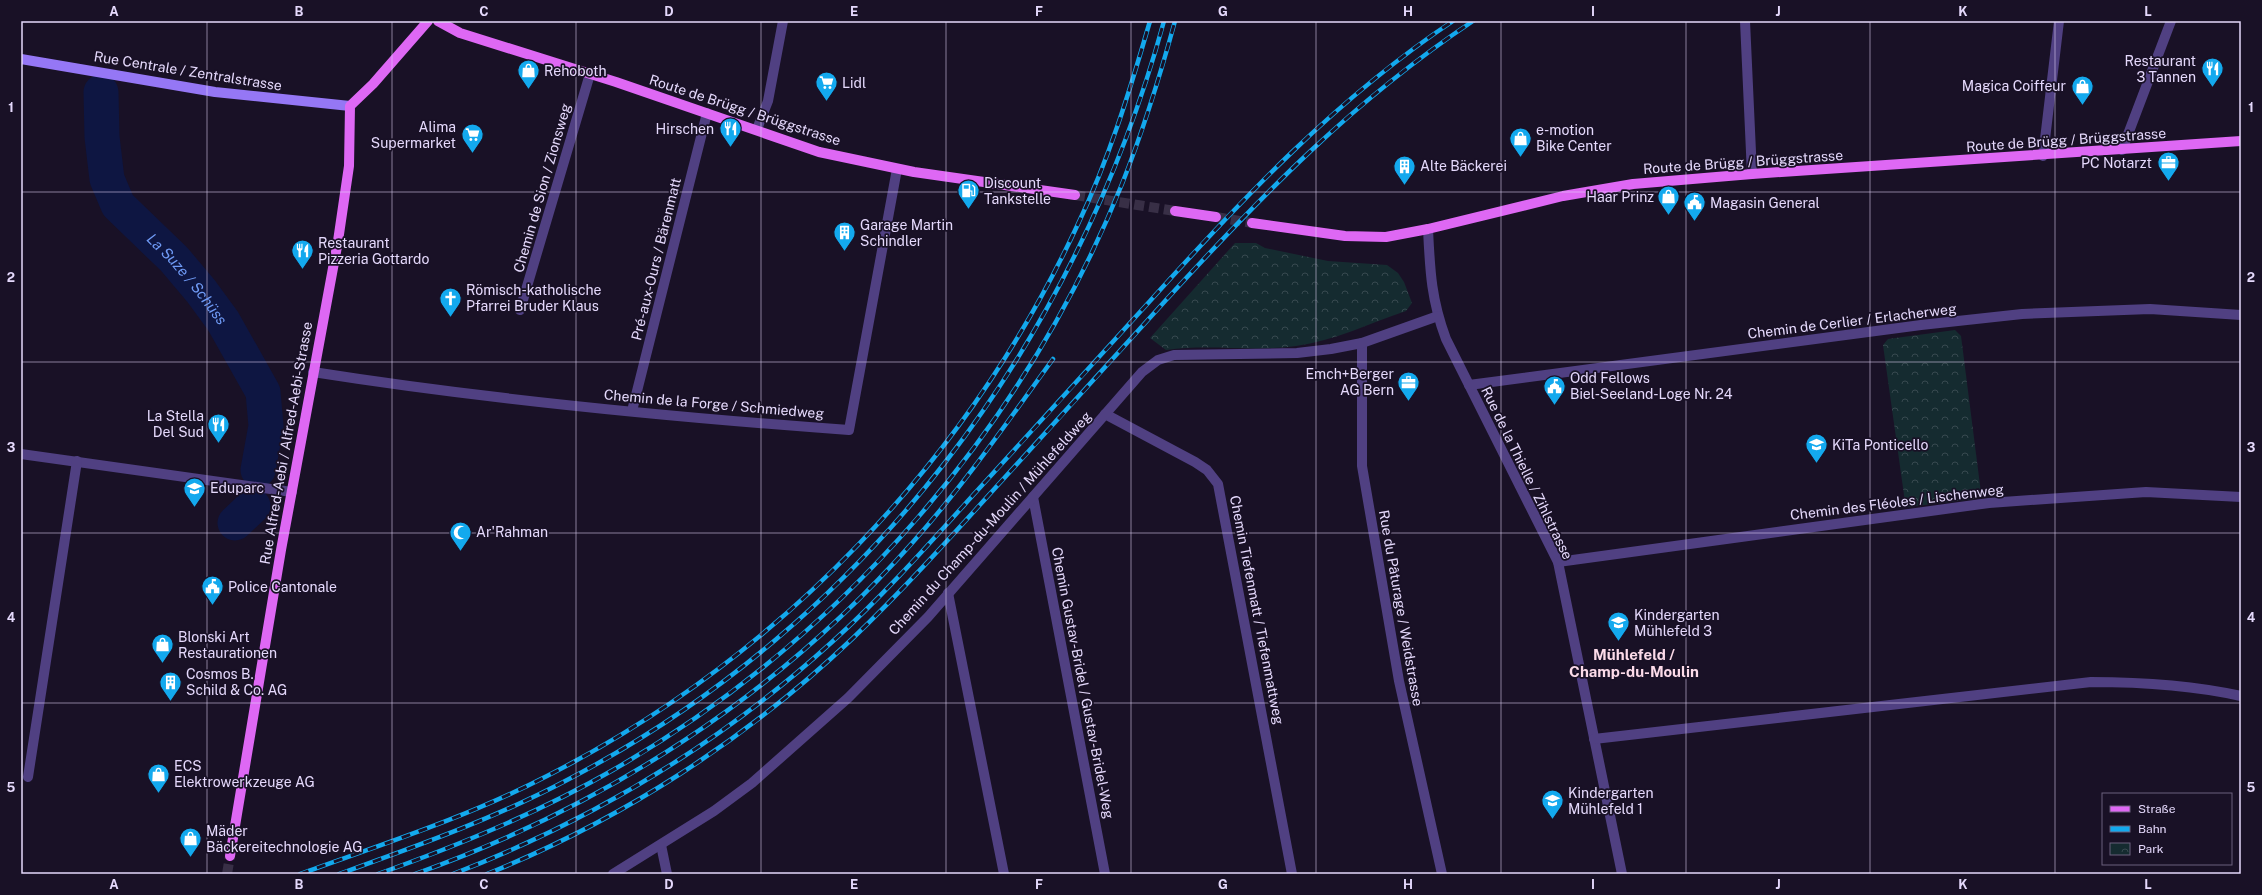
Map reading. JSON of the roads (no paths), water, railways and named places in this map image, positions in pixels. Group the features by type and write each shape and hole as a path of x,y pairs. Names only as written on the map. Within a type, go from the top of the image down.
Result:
{"main road":[{"path":"350,106 373,84 428,21"},
{"name":"Route de Brügg / Brüggstrasse","path":"438,21 460,32 708,113 819,152 897,169 1075,196"},
{"name":"Rue Centrale / Zentralstrasse","path":"21,59 214,92 350,106"},
{"name":"Rue Alfred-Aebi / Alfred-Aebi-Strasse","path":"230,856 292,492 350,166 350,106"},
{"name":"Route de Brügg / Brüggstrasse","path":"1252,223 1369,238 1428,229 1563,196 1601,189 1752,174 2241,142"},
{"path":"1175,211 1216,217"}],"street":[{"path":"757,130 768,101 783,21"},
{"path":"1745,21 1752,174"},
{"path":"2043,156 2059,21"},
{"path":"2122,150 2171,21"},
{"name":"Chemin de Sion / Zionsweg","path":"520,310 590,74"},
{"name":"Pré-aux-Ours / Bärenmatt","path":"632,411 708,113"},
{"name":"Chemin de la Forge / Schmiedweg","path":"313,372 461,394 723,421 849,430 897,169"},
{"name":"Rue de la Thielle / Zihlstrasse","path":"1428,229 1431,286 1438,316 1469,385 1558,562 1622,874"},
{"name":"Chemin de Cerlier / Erlacherweg","path":"1469,385 1921,325 2022,314 2057,311 2150,309 2241,315"},
{"name":"Chemin du Champ-du-Moulin / Mühlefeldweg","path":"613,874 727,802 770,769 875,671 948,593 1147,367 1166,357 1297,353 1362,343 1438,316"},
{"name":"Rue du Pâturage / Weidstrasse","path":"1362,343 1362,466 1399,681 1442,874"},
{"name":"Chemin Tiefenmatt / Tiefenmattweg","path":"1105,414 1195,462 1207,470 1218,484 1292,874"},
{"path":"21,454 292,492"},
{"path":"28,777 77,461"},
{"name":"Chemin des Fléoles / Lischenweg","path":"1558,562 1989,503 2063,496 2146,492 2241,497"},
{"name":"Chemin Gustav-Bridel / Gustav-Bridel-Weg","path":"1033,497 1105,874"},
{"path":"948,593 1004,874"},
{"path":"1594,739 2091,682 2177,685 2241,696"},
{"path":"661,845 666,874"}],"waterway":[{"name":"La Suze / Schüss","path":"101,92 102,137 107,179 118,205 174,259 201,291 223,321 263,392 266,426 258,470"},
{"name":"La Suze / Schüss","path":"235,523 253,506"}],"tunnel":[{"path":"1075,195 1175,211"},
{"path":"1216,217 1252,223"},
{"path":"227,874 230,856"}],"railway":[{"path":"300,874 425,829 517,791 547,776 632,728 713,673 788,612 859,544 923,471 981,394 1033,311 1078,224 1100,175 1127,98 1150,21"},
{"path":"339,874 456,831 541,793 569,779 677,715 775,640 865,556 945,462 1016,361 1076,253 1125,140 1164,21"},
{"path":"378,874 468,840 585,786 696,717 775,657 848,591 916,519 978,442 1033,360 1081,274 1130,164 1151,103 1175,21"},
{"path":"453,874 505,853 556,829 653,776 700,746 790,679 851,624 905,569 1256,187 1331,116 1370,83 1410,51 1453,21"},
{"path":"487,874 586,829 680,774 726,743 812,676 890,602 926,564 1166,300 1274,186 1349,116 1388,83 1473,21"},
{"path":"415,874 486,846 554,815 621,779 685,740 746,696 805,649 861,597 932,520 968,475 1053,359"}],"place":[{"name":"Restaurant 3 Tannen","path":"2212,88"},
{"name":"Rehoboth","path":"528,90"},
{"name":"Lidl","path":"826,102"},
{"name":"Magica Coiffeur","path":"2082,106"},
{"name":"Hirschen","path":"730,148"},
{"name":"Alima Supermarket","path":"472,154"},
{"name":"e-motion Bike Center","path":"1521,158"},
{"name":"PC Notarzt","path":"2168,182"},
{"name":"Alte Bäckerei","path":"1404,186"},
{"name":"Discount Tankstelle","path":"969,210"},
{"name":"Haar Prinz","path":"1669,216"},
{"name":"Magasin General","path":"1694,222"},
{"name":"Garage Martin Schindler","path":"845,252"},
{"name":"Restaurant Pizzeria Gottardo","path":"303,270"},
{"name":"Römisch-katholische Pfarrei Bruder Klaus","path":"451,318"},
{"name":"Emch+Berger AG Bern","path":"1409,402"},
{"name":"Odd Fellows Biel-Seeland-Loge Nr. 24","path":"1554,406"},
{"name":"La Stella Del Sud","path":"219,444"},
{"name":"KiTa Ponticello","path":"1817,464"},
{"name":"Eduparc","path":"195,508"},
{"name":"Ar'Rahman","path":"461,552"},
{"name":"Police Cantonale","path":"212,606"},
{"name":"Kindergarten Mühlefeld 3","path":"1618,642"},
{"name":"Blonski Art Restaurationen","path":"163,664"},
{"name":"Cosmos B. Schild & Co. AG","path":"171,702"},
{"name":"ECS Elektrowerkzeuge AG","path":"159,794"},
{"name":"Kindergarten Mühlefeld 1","path":"1553,820"},
{"name":"Mäder Bäckereitechnologie AG","path":"191,858"}],"district":[{"name":"Mühlefeld / Champ-du-Moulin","path":"1634,662"}]}
